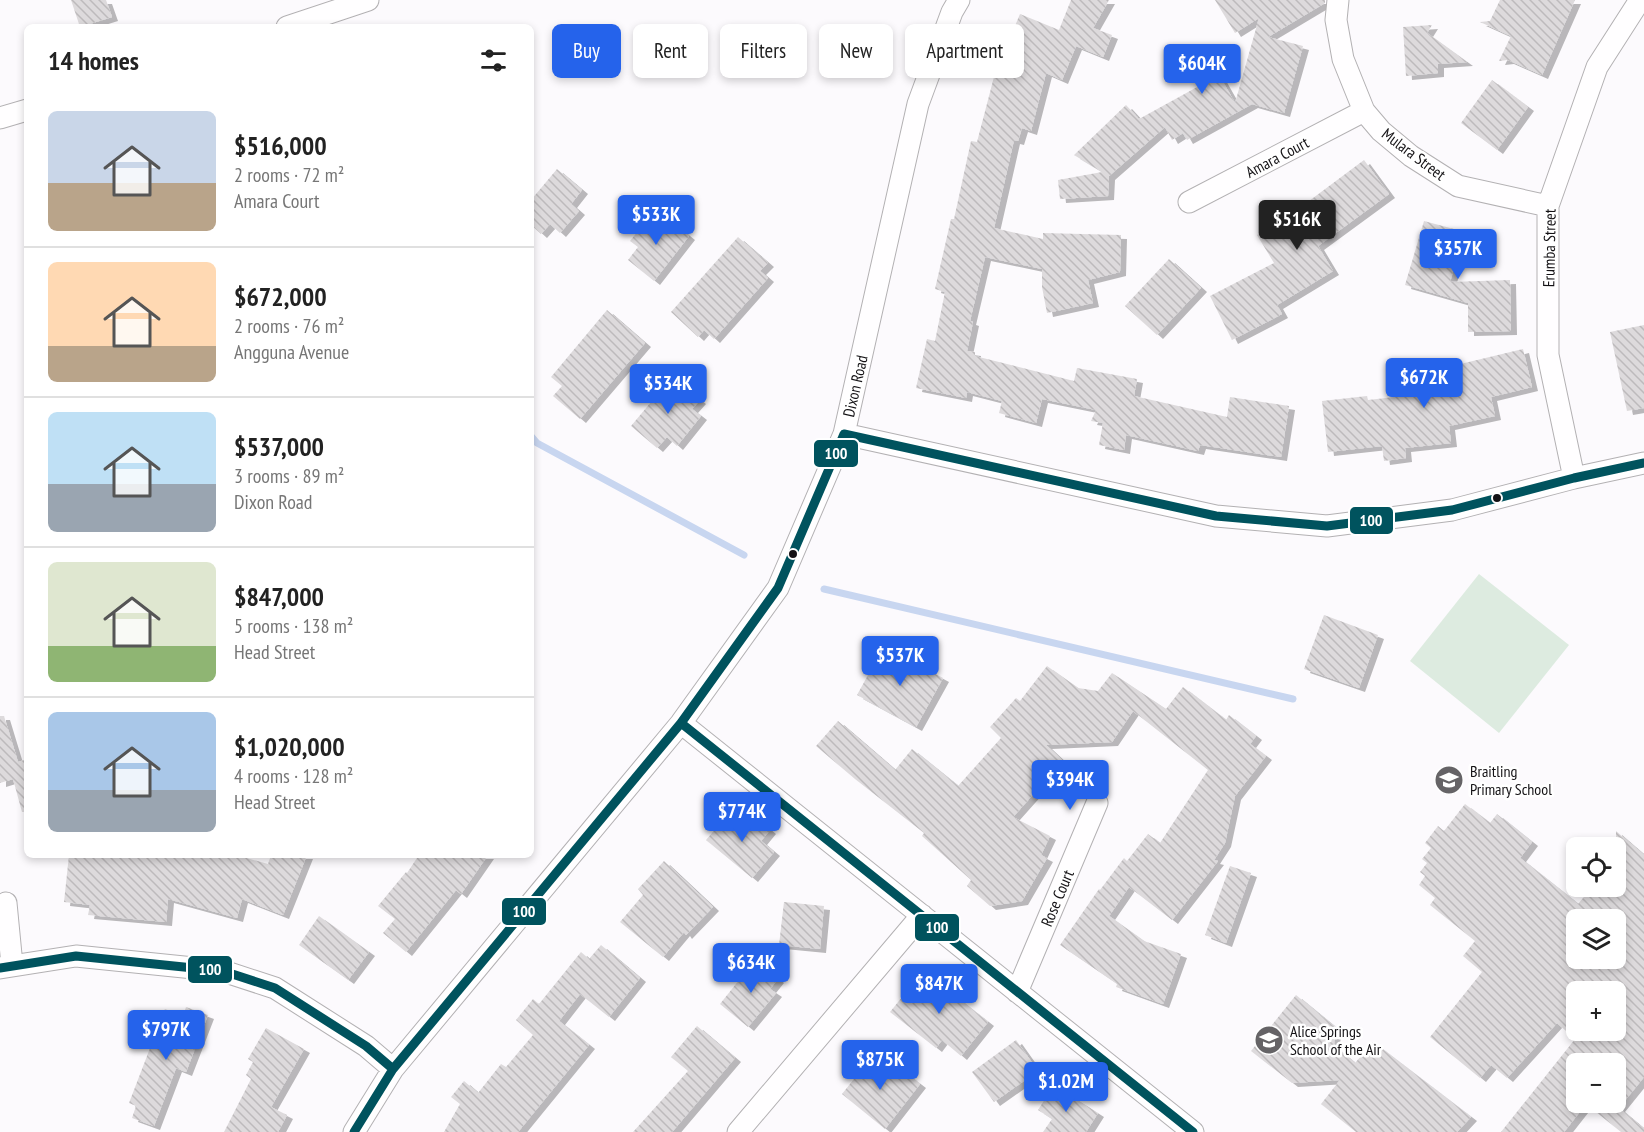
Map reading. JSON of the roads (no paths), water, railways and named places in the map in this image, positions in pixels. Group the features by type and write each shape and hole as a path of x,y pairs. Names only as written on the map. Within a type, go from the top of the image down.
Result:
{"street":[{"path":"296,24 368,0"},
{"name":"Dixon Road","path":"354,1132 393,1069 681,723 778,588 844,434 918,104 952,12 959,0"},
{"name":"Mulara Street","path":"1338,0 1336,20 1343,60 1364,111 1381,132 1411,156 1458,186 1548,206"},
{"name":"Erumba Street","path":"1574,478 1548,355 1548,206 1597,67 1640,0"},
{"path":"0,118 24,111"},
{"name":"Amara Court","path":"1190,202 1364,111"},
{"path":"844,434 1216,516 1327,526 1452,510 1574,478 1644,463"},
{"path":"681,723 1193,1132"},
{"name":"Rose Court","path":"1017,992 1097,803"},
{"path":"6,903 6,966 76,956 223,970 274,988 366,1046 393,1069"},
{"path":"745,1130 921,915"}],"waterway":[{"path":"534,440 744,555"},
{"path":"824,589 1293,699"}],"place":[{"name":"Braitling Primary School","path":"1449,780"},
{"name":"Alice Springs School of the Air","path":"1269,1040"}]}
